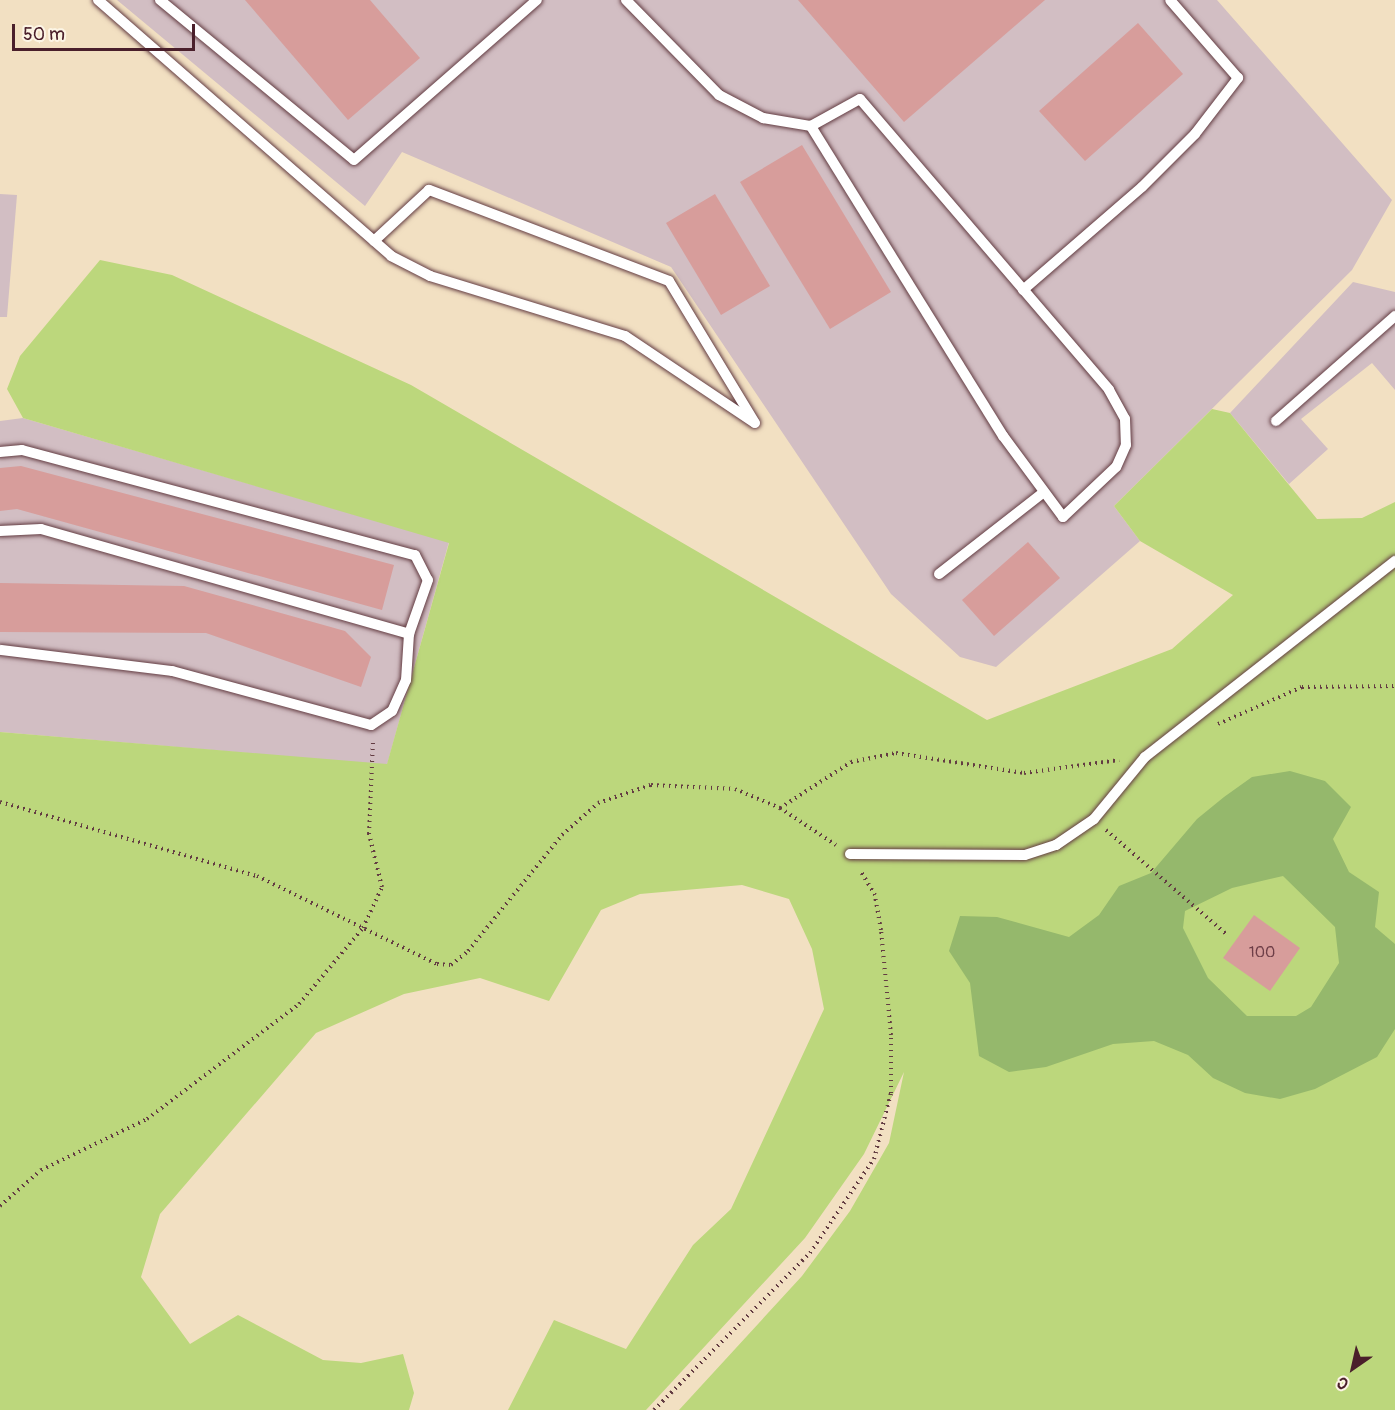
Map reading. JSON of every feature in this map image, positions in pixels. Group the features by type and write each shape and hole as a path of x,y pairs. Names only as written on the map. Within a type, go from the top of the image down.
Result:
{"lane":[{"path":"98,0 374,241 430,276 625,336 755,423 669,281 429,190 374,241"},
{"path":"160,0 354,160 537,0"},
{"path":"626,0 719,95 763,118 812,126 860,99 1109,390 1125,418 1126,445 1116,467 1094,492 1063,517 1044,492 812,126"},
{"path":"1023,290 1142,187 1196,134 1238,78 1170,0"},
{"path":"1276,421 1395,316"},
{"path":"0,452 22,450 415,555 428,580 409,634 406,680 392,711 371,725 172,671 0,650"},
{"path":"939,574 1044,492"},
{"path":"0,531 41,529 409,634"},
{"path":"850,854 1025,855 1056,845 1094,819 1145,757 1395,561"}],"path":[{"path":"1214,726 1302,687 1395,686"},
{"path":"0,1206 40,1170 147,1119 299,1004 363,928 382,887 369,834 371,725"},
{"path":"780,808 851,762 896,753 1024,773 1145,757"},
{"path":"0,802 258,876 437,964 451,965 562,836 598,803 651,785 695,785 735,789 780,808 850,854 875,895 891,1035 891,1093 874,1158 810,1253 654,1410"},
{"path":"1094,819 1226,934"}],"shaded area":[{"path":"117,0 1217,0 1392,200 1352,270 1114,506 1140,541 996,667 960,657 891,594 671,267 402,152 365,206"},
{"path":"0,194 17,195 7,317 0,317"},
{"path":"1353,282 1395,292 1395,390 1372,363 1301,419 1328,449 1289,484 1230,413"},
{"path":"23,418 449,542 387,765 0,732 0,421"}],"green space":[{"path":"100,260 172,275 411,385 987,720 1172,649 1233,595 1140,541 1114,506 1212,409 1230,413 1317,519 1362,518 1395,502 1395,1410 679,1410 802,1276 850,1211 889,1143 904,1072 864,1154 805,1238 646,1410 508,1410 554,1320 626,1349 693,1245 731,1209 824,1009 812,949 789,899 742,885 640,894 601,910 549,1001 480,978 404,994 316,1033 160,1214 141,1277 190,1344 238,1315 323,1360 361,1363 403,1354 414,1393 409,1410 0,1410 0,732 387,764 449,543 23,418 7,389 20,356"},
{"path":"1290,771 1325,781 1351,807 1333,839 1349,872 1379,892 1375,927 1395,944 1395,1029 1377,1057 1315,1089 1280,1099 1245,1093 1213,1078 1188,1055 1154,1041 1113,1044 1046,1067 1009,1072 979,1056 970,983 949,951 960,916 997,917 1069,937 1099,915 1119,886 1151,873 1197,819 1252,777","holes":["1283,876 1335,927 1339,963 1311,1007 1296,1016 1247,1016 1208,978 1183,928 1185,911 1232,888"]}],"building":[{"path":"245,0 370,0 420,58 348,120"},
{"path":"798,0 1045,0 904,122"},
{"path":"1138,23 1183,74 1085,161 1039,111"},
{"path":"802,145 891,292 830,329 740,182"},
{"path":"715,194 770,286 721,315 666,223"},
{"path":"21,466 394,565 382,610 17,509 0,511 0,468"},
{"path":"1028,542 1060,578 994,636 962,600"},
{"path":"0,583 184,586 345,631 371,657 361,687 206,633 0,632"},
{"path":"1254,915 1300,948 1270,991 1223,958"}]}
